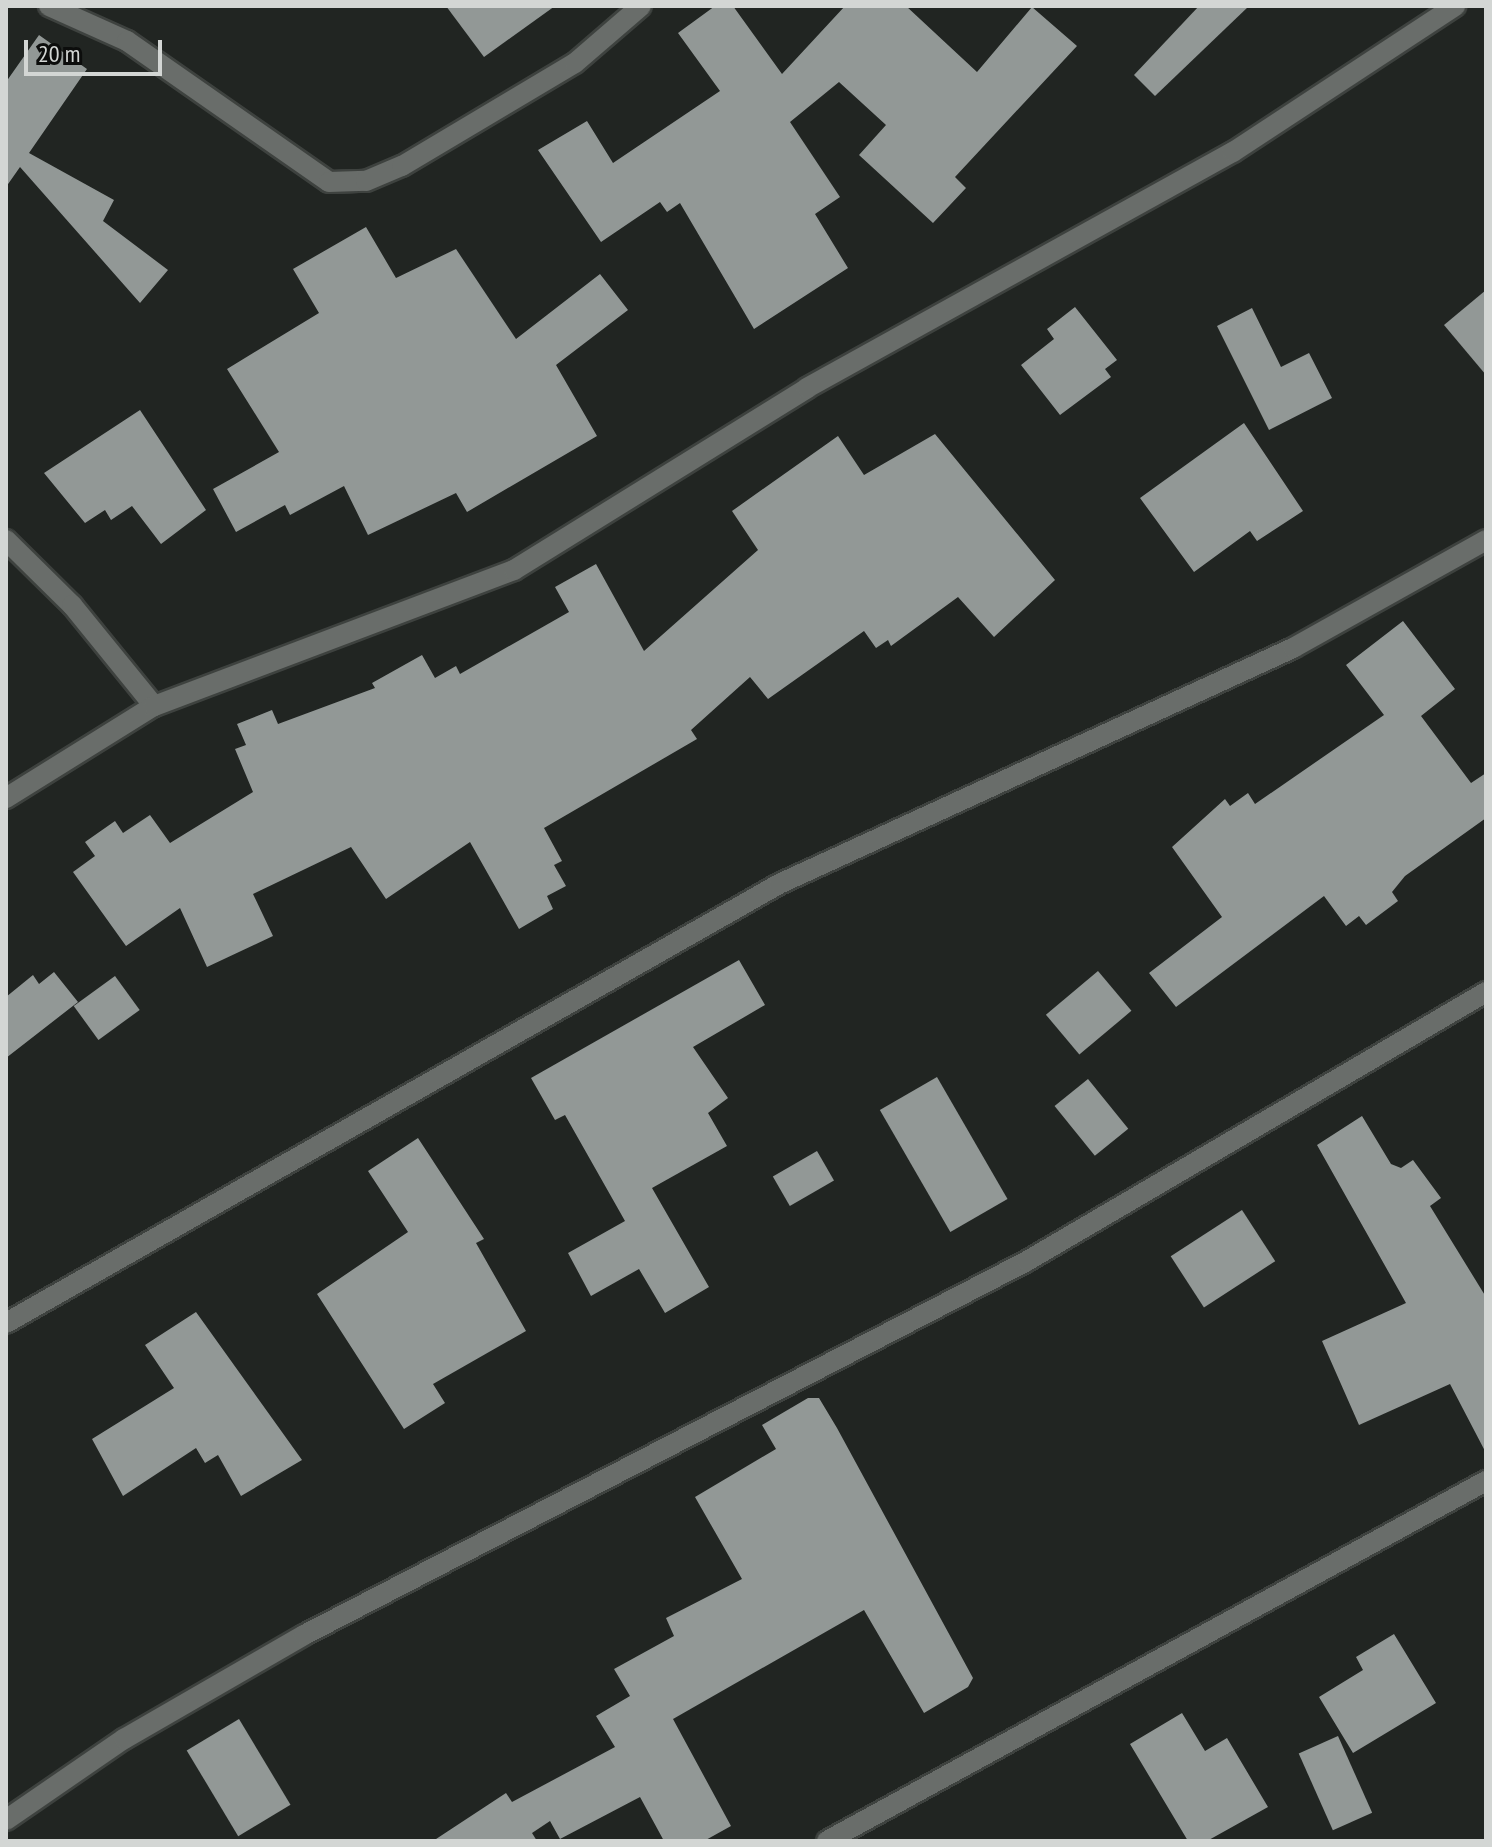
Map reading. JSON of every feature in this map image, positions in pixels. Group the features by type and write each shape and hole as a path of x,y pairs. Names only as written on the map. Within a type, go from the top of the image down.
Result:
{"street":[{"path":"49,6 127,41 329,182 366,181 402,166 575,63 641,6"},
{"path":"6,798 154,706 514,570 807,388 1233,152 1455,6"},
{"path":"6,540 72,605 154,706"},
{"path":"6,1323 779,884 1293,648 1486,540"},
{"path":"6,1820 124,1739 304,1635 1027,1261 1486,992"},
{"path":"827,1841 1486,1481"}],"building":[{"path":"446,6 555,6 484,57"},
{"path":"715,6 733,6 782,74 845,6 906,6 977,72 1032,7 1077,46 955,177 966,188 933,223 859,155 886,125 839,82 790,122 840,197 815,214 848,268 754,329 680,203 667,212 660,202 601,242 538,150 587,121 613,163 720,91 678,33"},
{"path":"1199,6 1249,6 1155,96 1134,75"},
{"path":"39,35 87,69 29,153 114,200 103,221 168,270 140,303 20,167 6,187 6,82"},
{"path":"366,227 396,278 456,249 516,339 600,274 628,310 556,365 597,436 467,512 456,493 368,535 344,486 290,515 285,505 236,532 213,489 279,452 227,369 319,313 293,269"},
{"path":"1486,290 1486,375 1444,325"},
{"path":"1075,307 1117,360 1105,369 1111,377 1060,415 1021,365 1054,339 1047,329"},
{"path":"1252,308 1281,367 1309,353 1332,398 1269,430 1217,326"},
{"path":"140,410 206,510 161,544 132,506 111,520 105,510 85,523 44,473"},
{"path":"1244,423 1303,511 1257,541 1250,531 1194,572 1140,498"},
{"path":"935,434 1055,580 994,637 958,597 891,646 888,640 876,648 864,631 768,699 750,677 691,730 697,739 544,828 562,861 554,865 566,886 547,896 553,909 519,929 470,842 386,899 351,847 253,894 273,936 207,967 180,908 126,946 73,872 95,856 85,842 115,821 123,833 150,815 170,843 253,792 235,749 246,745 237,724 272,710 278,724 375,688 372,683 422,655 435,678 456,666 460,674 569,612 555,587 596,564 644,651 758,550 732,511 838,436 864,475"},
{"path":"1403,621 1455,689 1421,716 1471,783 1486,773 1486,818 1405,876 1392,892 1398,901 1366,925 1359,916 1346,926 1324,896 1176,1007 1149,973 1222,917 1172,847 1225,799 1230,806 1248,793 1255,804 1384,715 1346,665"},
{"path":"739,960 765,1005 693,1047 728,1098 708,1113 727,1146 652,1188 709,1287 665,1313 639,1269 591,1296 568,1253 625,1221 565,1115 555,1120 531,1078"},
{"path":"1098,971 1131,1011 1079,1055 1046,1015"},
{"path":"54,972 78,1002 6,1058 6,997 33,975 39,984"},
{"path":"115,976 140,1010 98,1040 74,1006"},
{"path":"937,1077 1007,1199 950,1232 880,1110"},
{"path":"1088,1079 1128,1129 1095,1156 1055,1106"},
{"path":"1362,1116 1391,1164 1401,1168 1413,1160 1441,1198 1430,1206 1486,1297 1486,1453 1450,1384 1359,1425 1322,1341 1406,1303 1317,1145"},
{"path":"418,1138 484,1239 476,1243 526,1331 433,1384 445,1403 404,1429 317,1294 408,1232 368,1171"},
{"path":"817,1151 834,1180 790,1206 773,1176"},
{"path":"1242,1210 1275,1261 1204,1307 1171,1256"},
{"path":"196,1312 302,1460 241,1496 218,1455 205,1463 196,1448 123,1496 92,1439 174,1388 145,1345"},
{"path":"808,1398 819,1398 837,1428 973,1678 968,1687 924,1713 864,1610 673,1719 731,1826 704,1841 664,1841 640,1797 560,1839 550,1821 532,1833 537,1841 433,1841 506,1793 512,1802 615,1747 596,1716 630,1696 614,1669 674,1636 666,1618 742,1579 695,1497 776,1449 762,1425"},
{"path":"1394,1634 1436,1703 1353,1753 1319,1697 1363,1670 1356,1657"},
{"path":"1182,1713 1205,1751 1227,1738 1268,1807 1207,1841 1188,1841 1130,1744"},
{"path":"239,1719 291,1805 238,1836 187,1750"},
{"path":"1338,1736 1372,1813 1333,1830 1299,1753"}]}
